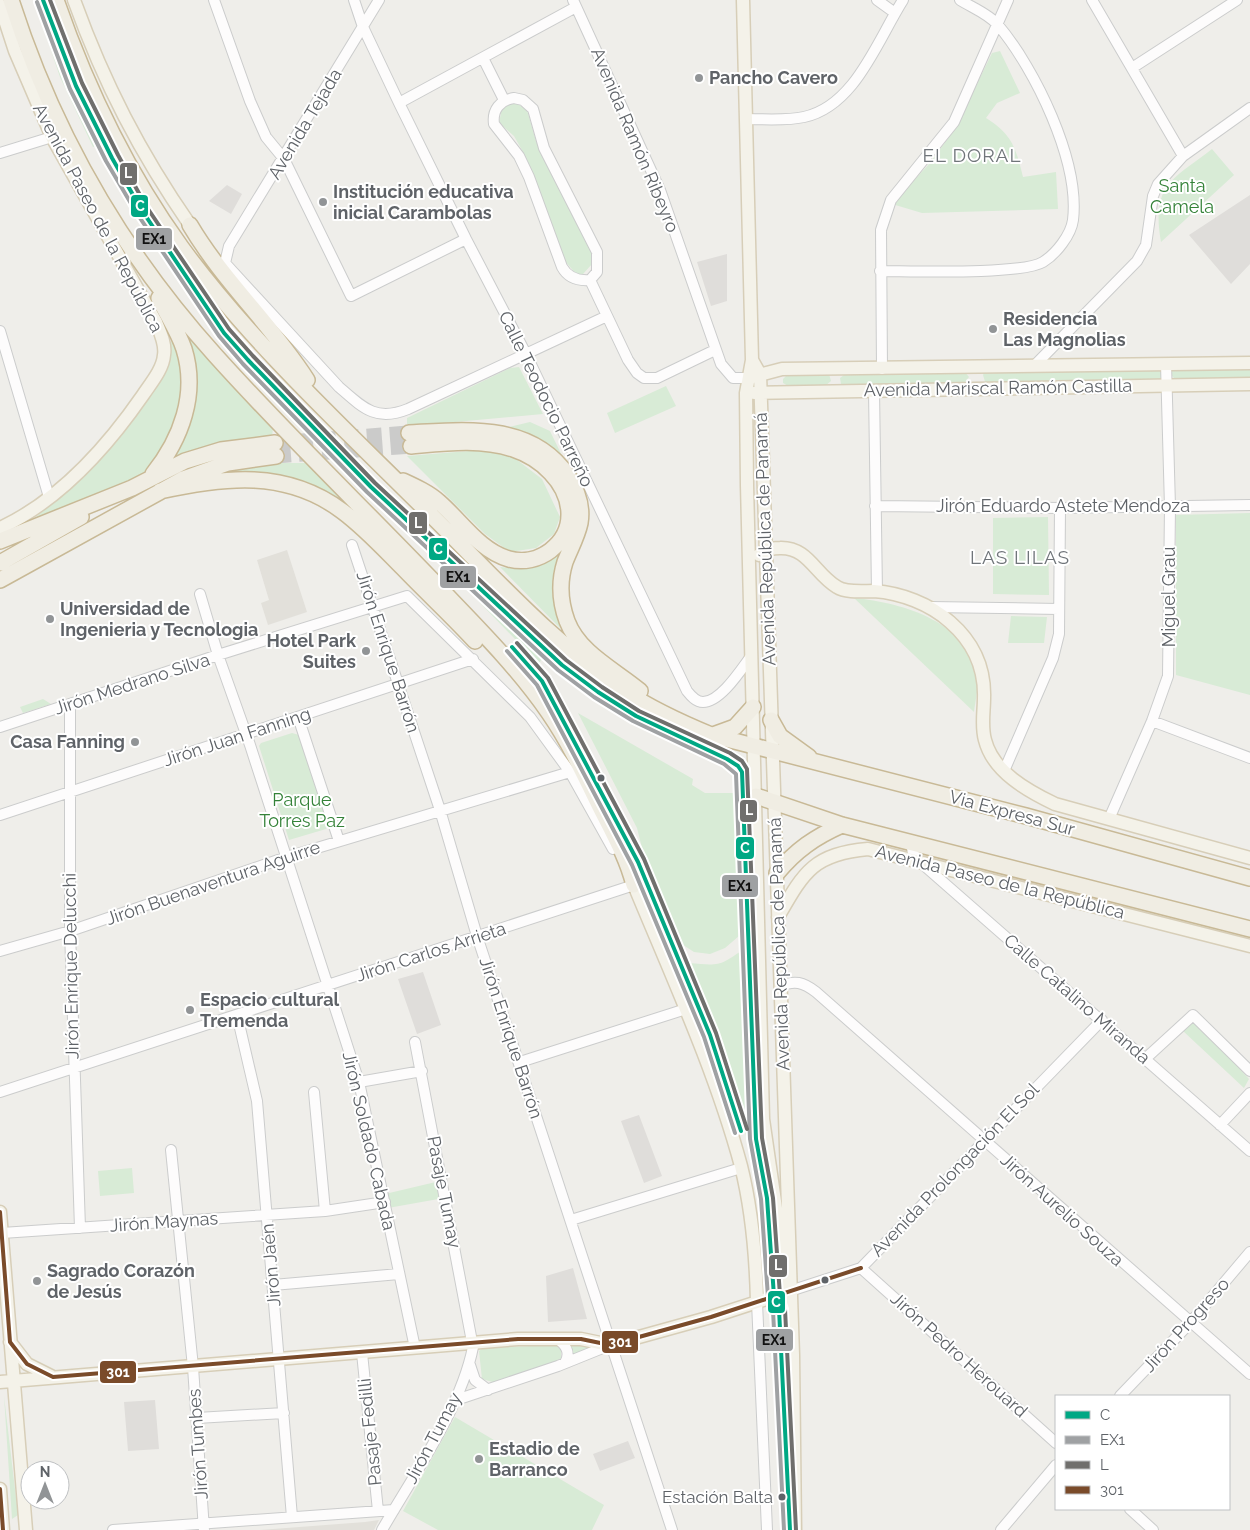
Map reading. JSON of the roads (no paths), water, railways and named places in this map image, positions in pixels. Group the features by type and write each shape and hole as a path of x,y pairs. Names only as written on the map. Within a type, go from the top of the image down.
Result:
{"highway":[{"path":"11,0 38,75 69,143 106,210 148,273 216,356 460,610 498,651 549,713 576,758 606,818 629,866 634,885"},
{"path":"56,0 77,58 104,117 140,184 165,224 226,304 391,475 559,641 627,693 669,717"},
{"path":"190,225 202,245 222,264 287,351 326,409"},
{"path":"147,480 165,458 178,435 186,409 189,388 184,350 148,273"},
{"path":"391,475 424,491 438,501 479,541 502,557 518,561 539,558 551,551 564,535 569,511 564,494 548,470 531,457 513,449 490,444 410,440 469,430 498,432 529,442 558,463 575,488 580,508 579,528 565,562 561,580 563,605 570,628 584,648 638,689 669,717"},
{"path":"0,564 165,470 203,455 237,447 276,449 248,459 213,467 160,491 0,580"},
{"path":"160,491 214,480 260,480 294,487 341,510 364,529 549,713"},
{"path":"0,541 132,488"},
{"path":"0,548 50,535"},
{"path":"0,589 48,555"},
{"path":"712,735 719,735 735,727 753,707"},
{"name":"Via Expresa Sur","path":"669,717 712,735 772,752 1026,816 1250,878"},
{"path":"771,720 780,736 816,762"},
{"path":"756,796 842,825 1250,929"},
{"path":"777,873 801,847 822,834 842,825"}],"main road":[{"path":"75,0 99,65 121,112 160,181 190,225"},
{"name":"Avenida República de Panamá","path":"743,0 752,360 747,378 746,393 763,1119 778,1222 785,1292"},
{"name":"Avenida Paseo de la República","path":"0,5 15,51 52,137 156,322 164,347 164,356 160,368 130,414 100,452 49,498"},
{"name":"Avenida República de Panamá","path":"752,360 760,374 761,393 777,873 785,1292 795,1530"},
{"name":"Avenida Mariscal Ramón Castilla","path":"747,378 782,369 1250,363"},
{"path":"974,367 975,389"},
{"path":"836,369 836,391"},
{"name":"Avenida Mariscal Ramón Castilla","path":"746,393 1250,384"},
{"path":"0,528 49,498"},
{"path":"750,566 765,551 787,548 796,550 804,555 838,588 904,597 930,607 950,622 966,639 977,656 984,678 983,729 986,742 1004,771 1035,795 1055,804 1250,858"},
{"name":"Avenida Paseo de la República","path":"777,918 801,880 815,865 830,855 844,851 868,849 1250,946"},
{"path":"634,885 686,1009 727,1120 741,1168 751,1218 757,1302"},
{"path":"0,1212 10,1342 6,1382 26,1530"},
{"path":"0,1302 4,1298 6,1284"},
{"path":"6,1382 473,1342 556,1338 581,1339 610,1345 785,1292"},
{"path":"10,1342 27,1364 53,1377"},
{"path":"0,1489 3,1530"}],"street":[{"path":"214,0 250,100 266,137 284,159 351,296 466,239"},
{"name":"Calle Teodocio Parreño","path":"354,0 363,27 399,103 466,239 525,352 687,691 694,699 703,702 714,698 730,683 752,655"},
{"name":"Avenida Tejada","path":"222,264 229,246 284,159 379,0"},
{"path":"877,0 895,13"},
{"path":"746,119 802,118 835,104 850,89 903,0"},
{"path":"880,271 1010,269 1042,262 1064,243 1073,221 1073,195 1065,148 1043,96 997,23 960,0"},
{"path":"882,369 881,230 891,200 928,157 954,122 1008,0"},
{"path":"1092,0 1183,156"},
{"path":"1132,68 1237,0"},
{"path":"399,103 483,58 574,4"},
{"name":"Avenida Ramón Ribeyro","path":"574,4 660,190 721,364 728,375 739,380 747,378"},
{"path":"987,45 1001,42 1014,48"},
{"path":"483,58 504,100"},
{"path":"504,100 523,100 533,109 544,148 597,252 597,272 590,280 574,278 566,274 562,267 522,163 494,124 493,118 497,107 504,100"},
{"path":"1034,366 1137,261 1146,245 1153,196 1158,184 1183,156 1250,108"},
{"path":"0,152 52,137"},
{"path":"190,225 222,264 339,387 358,404 375,414 392,416 525,352 607,316"},
{"path":"590,280 628,360 637,373 644,378 657,378 715,350"},
{"path":"0,332 49,498"},
{"name":"Miguel Grau","path":"1109,819 1152,721 1168,676 1170,507 1166,364"},
{"path":"874,390 877,592"},
{"name":"Jirón Eduardo Astete Mendoza","path":"875,506 1060,508 1250,505"},
{"path":"1004,771 1053,658 1059,634 1060,508"},
{"name":"Jirón Enrique Barrón","path":"352,545 440,810 477,936 520,1062 610,1345 672,1530"},
{"name":"Jirón Soldado Cabada","path":"200,594 218,655 246,734 360,1082 415,1348"},
{"name":"Jirón Medrano Silva","path":"0,728 218,655 407,596 473,659"},
{"path":"930,607 1060,609"},
{"path":"473,659 530,717 570,772 634,885"},
{"name":"Jirón Juan Fanning","path":"0,814 473,659"},
{"name":"Jirón Enrique Delucchi","path":"70,704 68,793 70,931 73,1068 80,1228"},
{"path":"298,717 340,841"},
{"path":"1152,721 1250,758"},
{"name":"Jirón Buenaventura Aguirre","path":"0,951 70,931 340,841 570,772"},
{"name":"Calle Catalino Miranda","path":"911,843 913,853 919,861 1250,1151"},
{"name":"Jirón Carlos Arrieta","path":"0,1092 634,885"},
{"name":"Jirón Aurelio Souza","path":"780,986 792,982 805,983 1250,1374"},
{"path":"520,1062 686,1009"},
{"name":"Jirón Jaén","path":"237,1015 257,1101 292,1518"},
{"path":"1145,1059 1193,1016 1250,1071"},
{"name":"Avenida Prolongación El Sol","path":"785,1292 861,1268 983,1140 1102,1020"},
{"name":"Pasaje Tumay","path":"415,1042 422,1070 473,1342"},
{"path":"360,1082 422,1070"},
{"path":"314,1092 326,1211"},
{"path":"1220,1125 1250,1094"},
{"name":"Jirón Tumbes","path":"171,1150 193,1367 204,1527"},
{"path":"571,1220 741,1168"},
{"name":"Jirón Maynas","path":"2,1233 326,1211 385,1202"},
{"name":"Jirón Progreso","path":"1121,1395 1190,1323 1250,1252"},
{"name":"Jirón Pedro Herouard","path":"861,1268 1055,1442"},
{"path":"273,1285 400,1274"},
{"path":"757,1302 767,1530"},
{"path":"556,1338 564,1343 567,1349 565,1363"},
{"name":"Jirón Tumay","path":"382,1530 456,1400 470,1364 473,1342"},
{"path":"456,1400 565,1363 610,1345"},
{"name":"Pasaje Fedilli","path":"362,1352 378,1511"},
{"path":"470,1364 475,1380 488,1390"},
{"path":"197,1418 284,1414"},
{"path":"1001,1530 1055,1466"},
{"path":"113,1530 204,1527 394,1510"},
{"path":"1131,1510 1154,1530"}],"tunnel":[{"path":"275,443 409,433"},
{"path":"276,456 411,446"}],"place":[{"name":"Pancho Cavero","path":"699,78"},
{"name":"Institución educativa inicial Carambolas","path":"323,202"},
{"name":"Residencia Las Magnolias","path":"993,329"},
{"name":"Universidad de Ingenieria y Tecnologia","path":"50,619"},
{"name":"Hotel Park Suites","path":"366,651"},
{"name":"Casa Fanning","path":"135,742"},
{"name":"Espacio cultural Tremenda","path":"190,1010"},
{"name":"Sagrado Corazón de Jesús","path":"37,1281"},
{"name":"Estadio de Barranco","path":"479,1459"},
{"name":"Estación Balta","path":"782,1497"}],"district":[{"name":"EL DORAL","path":"972,155"},
{"name":"LAS LILAS","path":"1020,557"}],"park label":[{"name":"Santa Camela","path":"1182,196"},
{"name":"Parque Torres Paz","path":"302,810"}]}
